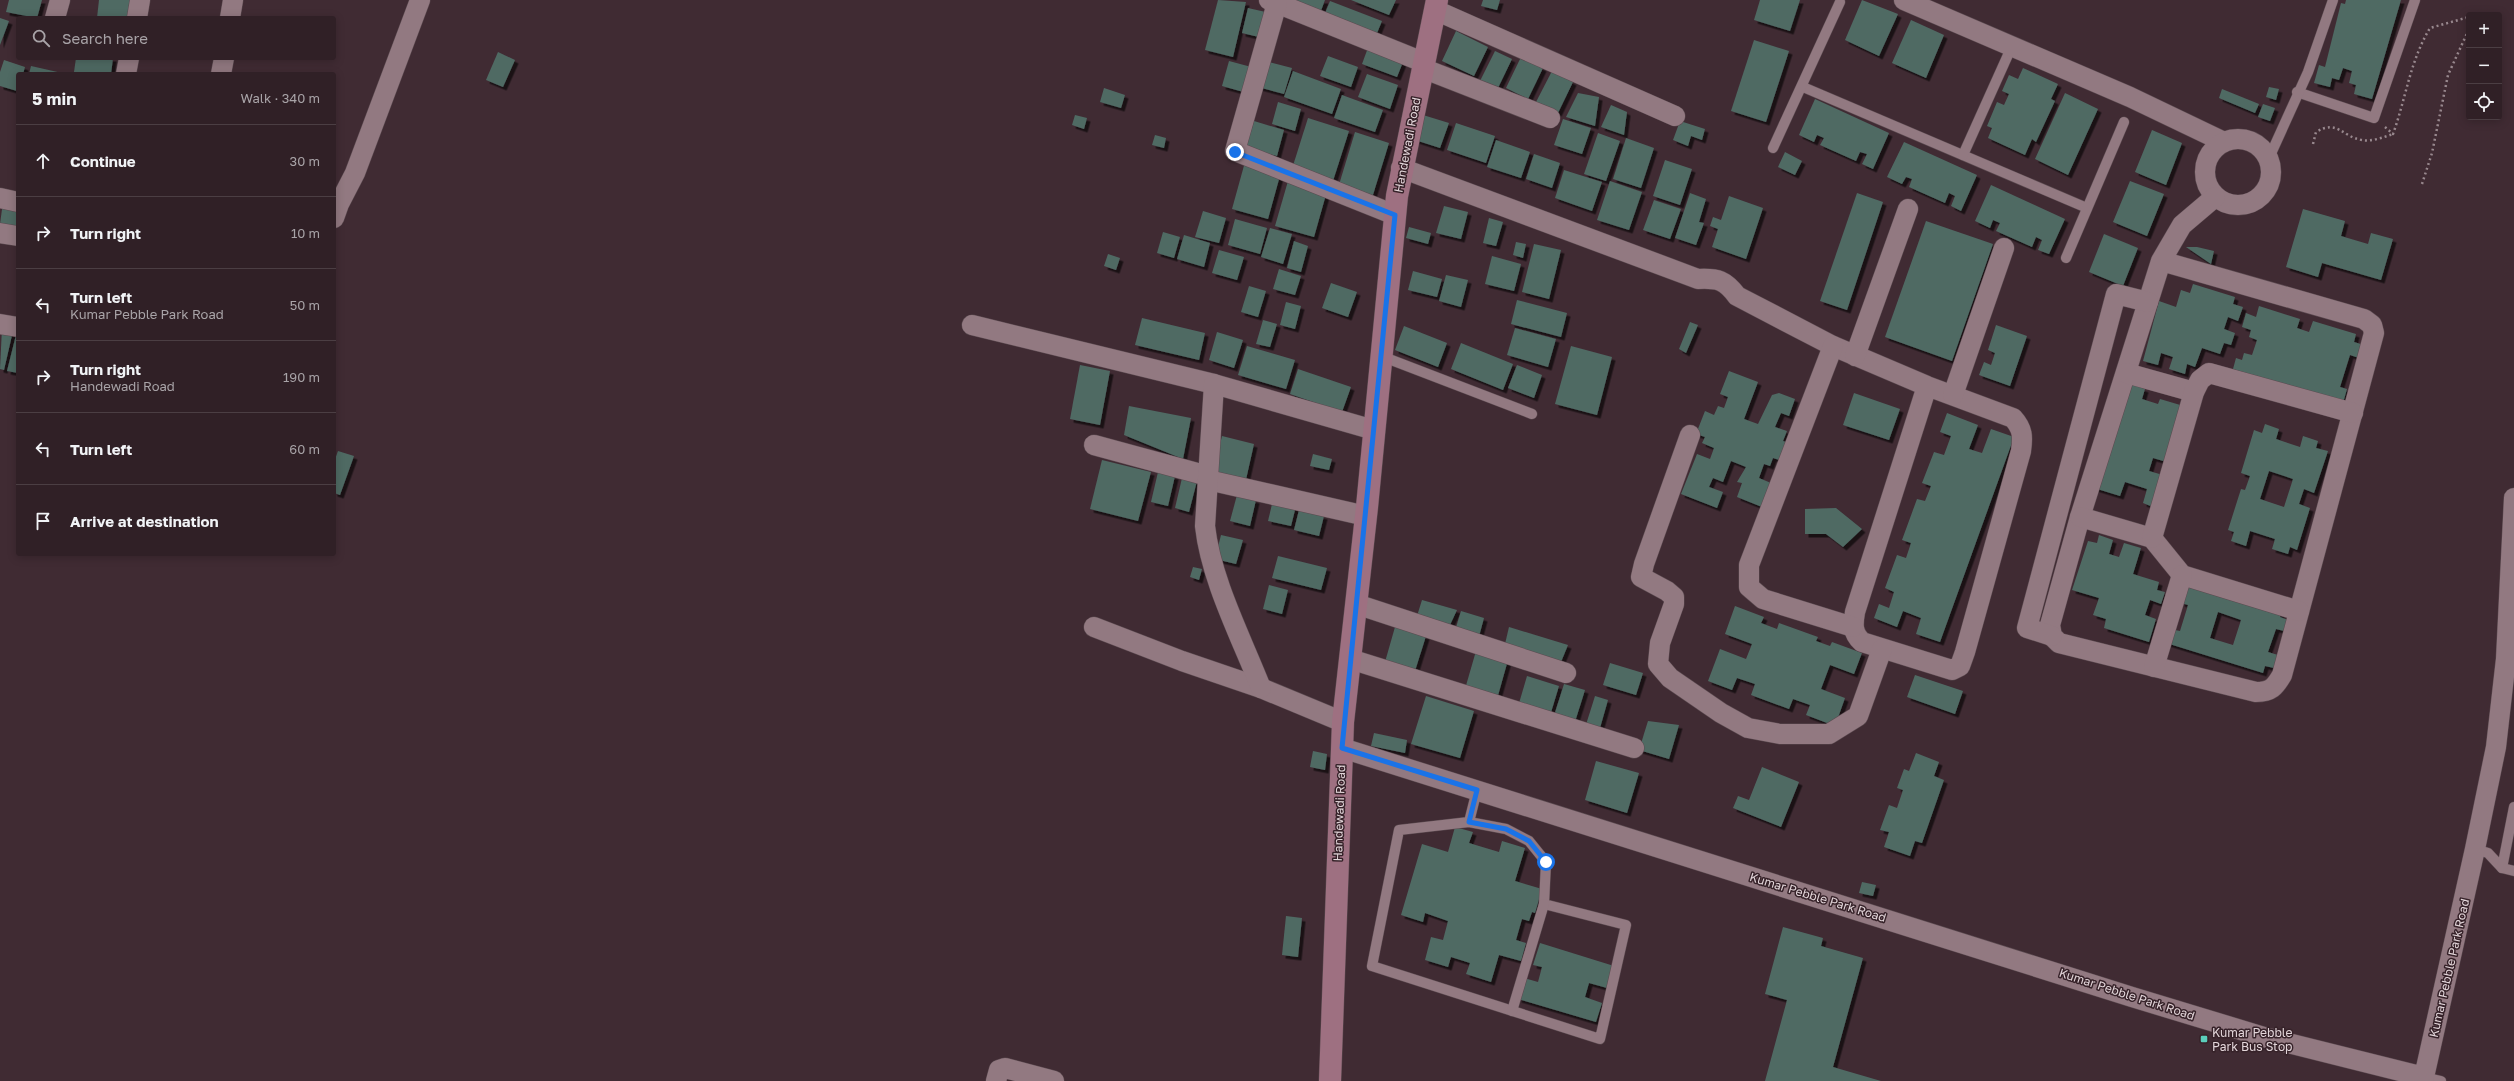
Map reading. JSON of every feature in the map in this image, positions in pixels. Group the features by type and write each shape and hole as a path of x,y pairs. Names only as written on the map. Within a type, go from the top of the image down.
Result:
{"main road":[{"name":"Handewadi Road","path":"1330,1081 1342,722 1366,516 1380,355 1401,168 1436,5"}],"street":[{"path":"56,16 60,0"},
{"path":"137,16 140,0"},
{"path":"230,16 233,0"},
{"path":"336,212 355,173 420,0"},
{"path":"1904,0 2130,96 2224,142"},
{"path":"1395,215 1235,152 1273,2 1550,118"},
{"path":"1436,5 1675,116"},
{"path":"126,72 129,60"},
{"path":"221,72 224,60"},
{"path":"2237,139 2250,141 2261,148 2269,158 2272,171 2270,184 2263,196 2252,203 2239,206 2226,204 2215,197 2207,187 2204,174 2206,161 2213,149 2224,142 2237,139"},
{"path":"1401,168 1698,279 1712,278 1728,284 1737,296 1833,346 1926,386 2013,418 2021,427 2023,438 2019,459 1968,644 1960,666 1952,670 1862,642 1855,636 1853,627 1855,612 1926,386"},
{"path":"2052,636 2050,625 2052,614 2080,517 2161,261 2182,226 2215,197"},
{"path":"0,198 16,202"},
{"path":"1855,356 1908,210"},
{"path":"0,233 16,236"},
{"path":"1953,395 2004,248"},
{"path":"2148,302 2116,294 2027,628 2052,636 2064,645 2256,692 2268,692 2275,686 2282,675 2374,333 2372,325 2364,319 2161,261"},
{"path":"0,324 16,327"},
{"path":"972,325 1214,384 1374,430"},
{"path":"1833,346 1749,565 1749,587 1763,600 1853,627"},
{"path":"2152,538 2194,392 2200,380 2209,373 2353,413"},
{"path":"2126,374 2194,392"},
{"path":"1214,384 1205,526 1207,542 1215,570 1261,688"},
{"path":"1690,435 1644,564 1642,577 1667,591 1674,597 1674,604 1660,643 1658,664 1670,678 1721,713 1748,728 1780,734 1830,734 1858,716 1882,649"},
{"path":"1094,445 1208,478 1366,516"},
{"name":"Kumar Pebble Park Road","path":"1342,748 2132,997 2382,1074 2433,1079 2475,849 2496,747 2506,659 2514,498"},
{"path":"2080,517 2152,538 2182,575 2299,611"},
{"path":"2154,667 2182,575"},
{"path":"1356,604 1566,673"},
{"path":"1094,627 1182,661 1261,688 1342,722"},
{"path":"1350,659 1634,748"},
{"path":"996,1081 1000,1070 1005,1068 1054,1081"}],"lane":[{"path":"2269,158 2308,72 2333,0"},
{"path":"2298,92 2374,118 2415,0"},
{"path":"1773,148 1840,2"},
{"path":"1963,155 2012,46"},
{"path":"1802,87 2087,208"},
{"path":"2066,258 2124,122"},
{"path":"1380,355 1532,414"},
{"path":"1469,822 1477,790"},
{"path":"2502,868 2514,807"},
{"path":"1512,1011 1544,904 1546,862 1529,841 1506,829 1469,822 1399,830 1372,966 1512,1011 1600,1039 1626,925 1544,904"},
{"path":"2475,849 2488,853 2502,868 2514,871"}],"path":[{"path":"2393,134 2403,106 2411,69 2430,28 2466,18"},
{"path":"2422,184 2448,74 2466,35"},
{"path":"2374,118 2393,134"},
{"path":"2313,144 2316,132 2325,127 2334,127 2362,140 2393,134"}],"building":[{"path":"9,0 42,0 38,16 27,16 6,12"},
{"path":"99,0 132,0 130,16 97,16"},
{"path":"1218,0 1246,2 1233,57 1205,50"},
{"path":"1279,0 1325,0 1319,16"},
{"path":"1351,0 1396,0 1389,15"},
{"path":"1483,0 1500,0 1497,10 1481,6"},
{"path":"1760,0 1800,0 1790,31 1754,20"},
{"path":"1862,0 1898,14 1879,56 1845,40"},
{"path":"2346,0 2401,0 2372,99 2354,94 2356,85 2349,83 2352,71 2343,68 2339,80 2332,78 2330,87 2314,83 2319,65 2325,67 2341,3 2345,4"},
{"path":"1330,1 1382,21 1375,38 1323,18"},
{"path":"1248,8 1270,13 1263,38 1242,33"},
{"path":"0,18 9,21 0,45"},
{"path":"1911,20 1944,35 1926,78 1892,63"},
{"path":"1456,31 1488,47 1474,76 1442,61"},
{"path":"1754,40 1789,51 1766,122 1731,111"},
{"path":"1369,45 1405,57 1397,77 1362,64"},
{"path":"1495,51 1512,59 1497,90 1480,81"},
{"path":"498,52 515,60 503,87 486,80"},
{"path":"1328,56 1358,67 1351,87 1320,76"},
{"path":"1521,57 1543,68 1528,99 1506,88"},
{"path":"4,60 25,67 24,72 16,72 16,91 0,86 0,72"},
{"path":"76,60 113,60 111,72 74,72"},
{"path":"1229,61 1255,68 1247,93 1222,86"},
{"path":"1265,61 1292,68 1284,94 1258,87"},
{"path":"31,66 58,72 30,72"},
{"path":"2023,68 2058,84 2051,99 2055,101 2036,142 2032,139 2025,155 1988,138 1992,128 1987,126 1997,102 2004,105 2009,94 2002,91 2009,75 2018,79"},
{"path":"1293,71 1341,89 1332,114 1284,97"},
{"path":"1552,71 1573,82 1558,113 1536,102"},
{"path":"1367,74 1398,85 1390,109 1358,97"},
{"path":"2269,87 2279,89 2276,100 2266,97"},
{"path":"1104,88 1125,95 1121,108 1100,102"},
{"path":"2222,89 2259,104 2255,113 2219,98"},
{"path":"1578,93 1599,97 1595,126 1566,117"},
{"path":"2065,93 2098,109 2068,175 2035,159"},
{"path":"1342,95 1383,110 1375,132 1334,118"},
{"path":"1815,99 1889,133 1873,169 1862,164 1867,154 1860,152 1856,161 1820,145 1824,138 1817,135 1814,142 1799,135"},
{"path":"1278,102 1301,109 1295,131 1272,124"},
{"path":"2263,104 2275,108 2270,121 2258,117"},
{"path":"1611,105 1627,112 1624,135 1601,127"},
{"path":"1075,115 1087,118 1084,129 1072,125"},
{"path":"1423,115 1449,123 1440,148 1415,140"},
{"path":"1308,118 1349,131 1332,184 1291,172"},
{"path":"1563,119 1591,128 1582,154 1554,145"},
{"path":"1254,121 1284,130 1277,156 1246,148"},
{"path":"1680,121 1705,129 1702,140 1691,136 1688,146 1673,140"},
{"path":"1456,123 1495,136 1486,163 1447,150"},
{"path":"2152,130 2182,143 2166,185 2135,172"},
{"path":"1355,132 1389,143 1372,198 1338,188"},
{"path":"1598,133 1620,141 1606,181 1584,174"},
{"path":"1155,135 1166,138 1164,148 1152,145"},
{"path":"1626,138 1654,148 1641,188 1613,179"},
{"path":"1496,140 1530,152 1521,178 1487,167"},
{"path":"1904,142 1977,175 1961,211 1951,206 1955,196 1949,193 1945,203 1909,187 1912,179 1906,177 1902,184 1887,177"},
{"path":"1785,152 1802,161 1795,175 1778,167"},
{"path":"1534,154 1560,163 1552,188 1526,179"},
{"path":"1665,160 1692,169 1680,205 1653,196"},
{"path":"1245,162 1281,172 1268,219 1232,209"},
{"path":"1564,170 1602,182 1592,211 1555,198"},
{"path":"1288,181 1327,191 1314,237 1275,226"},
{"path":"1610,181 1642,192 1629,230 1597,220"},
{"path":"2130,181 2164,194 2147,236 2113,222"},
{"path":"1991,185 2065,219 2049,254 2038,250 2042,240 2036,237 2032,247 1996,231 2000,223 1993,220 1990,228 1975,221"},
{"path":"1690,193 1706,199 1699,222 1704,223 1696,245 1675,238"},
{"path":"1857,193 1883,202 1847,310 1820,301"},
{"path":"1729,196 1763,208 1746,259 1712,247 1718,229 1710,226 1713,217 1721,220"},
{"path":"1654,200 1681,209 1670,239 1643,230"},
{"path":"3,202 16,205 16,228 0,224"},
{"path":"1444,206 1468,212 1461,239 1436,233"},
{"path":"2303,209 2345,221 2341,236 2368,244 2371,233 2393,239 2381,280 2322,263 2318,277 2286,267"},
{"path":"1203,211 1226,218 1219,243 1195,237"},
{"path":"1489,218 1503,222 1496,246 1483,243"},
{"path":"1235,219 1267,228 1260,254 1228,245"},
{"path":"1926,221 1993,244 1952,361 1885,337"},
{"path":"1409,227 1431,233 1428,244 1406,238"},
{"path":"1270,228 1292,234 1283,264 1261,257"},
{"path":"1163,232 1180,237 1174,258 1157,253"},
{"path":"2104,234 2138,248 2123,286 2089,272"},
{"path":"1184,235 1210,243 1204,267 1177,259"},
{"path":"1294,241 1308,246 1301,272 1287,268"},
{"path":"1516,242 1526,244 1523,258 1513,255"},
{"path":"1534,244 1561,250 1549,299 1522,292"},
{"path":"2186,247 2197,247 2214,251 2211,264"},
{"path":"1219,250 1244,257 1237,280 1212,273"},
{"path":"1108,254 1120,258 1116,270 1104,266"},
{"path":"1492,256 1521,264 1514,291 1485,284"},
{"path":"1279,269 1301,276 1295,295 1273,289"},
{"path":"1413,271 1442,279 1437,297 1408,290"},
{"path":"1446,275 1468,280 1461,307 1439,301"},
{"path":"1331,283 1357,292 1348,317 1322,308"},
{"path":"2193,284 2235,297 2233,304 2243,307 2238,321 2228,317 2224,329 2235,333 2231,345 2224,343 2220,354 2202,348 2195,367 2187,364 2185,374 2169,369 2173,357 2161,353 2158,365 2143,361 2159,301 2176,307 2181,290 2190,293"},
{"path":"1249,286 1266,291 1258,317 1241,312"},
{"path":"1517,300 1567,313 1561,337 1511,324"},
{"path":"1286,302 1301,306 1295,329 1280,325"},
{"path":"2259,306 2300,319 2297,328 2309,332 2313,321 2356,334 2354,342 2364,345 2359,358 2350,355 2340,387 2347,389 2343,403 2233,369 2236,358 2242,360 2244,353 2252,355 2257,340 2249,337 2251,330 2242,327 2246,313 2256,317"},
{"path":"1142,318 1205,333 1199,360 1135,345"},
{"path":"1263,320 1277,324 1270,347 1256,344"},
{"path":"1690,322 1698,325 1686,353 1679,349"},
{"path":"1996,325 2027,336 2010,386 1979,375 1984,362 1991,365 1995,353 1988,350"},
{"path":"1404,326 1447,343 1438,367 1395,350"},
{"path":"2,328 13,331 4,370 0,369"},
{"path":"1515,328 1556,339 1548,367 1507,355"},
{"path":"1217,332 1243,340 1234,368 1209,360"},
{"path":"16,335 16,373 7,371"},
{"path":"1461,343 1513,364 1503,390 1451,369"},
{"path":"1247,346 1295,360 1286,389 1238,375"},
{"path":"1571,346 1612,357 1597,415 1555,404"},
{"path":"1080,365 1110,371 1100,425 1070,419"},
{"path":"1517,365 1542,375 1534,398 1508,388"},
{"path":"1298,369 1351,387 1342,412 1290,394"},
{"path":"1729,371 1758,382 1744,419 1758,424 1772,395 1779,393 1795,399 1789,416 1781,413 1775,427 1787,431 1783,441 1789,443 1782,461 1773,458 1770,466 1764,464 1759,478 1771,483 1762,507 1737,497 1742,483 1737,482 1746,467 1731,461 1723,482 1713,478 1709,487 1723,492 1717,508 1681,494 1697,454 1710,459 1714,448 1702,443 1705,437 1696,434 1705,411 1714,415 1718,406 1724,408 1728,397 1720,394"},
{"path":"2131,384 2145,389 2142,399 2158,404 2160,399 2187,407 2170,463 2153,458 2149,471 2163,475 2153,507 2143,503 2147,489 2125,482 2120,496 2094,488"},
{"path":"1854,393 1900,409 1889,440 1843,425"},
{"path":"1129,406 1191,418 1183,459 1124,435"},
{"path":"1947,413 1978,425 1969,449 1982,453 1991,429 2014,437 1940,642 1916,634 1921,618 1903,611 1897,627 1874,618 1879,604 1889,608 1894,592 1885,588 1897,555 1906,558 1911,543 1902,540 1917,499 1925,501 1931,486 1922,483 1934,452 1944,455 1951,436 1940,432"},
{"path":"2265,424 2279,429 2276,439 2300,447 2303,436 2318,441 2316,448 2328,451 2314,493 2304,489 2299,504 2310,508 2297,550 2290,547 2288,554 2272,549 2275,539 2250,531 2246,546 2231,541 2234,532 2228,530 2241,489 2245,490 2250,476 2241,473 2254,430 2262,433","holes":["2269,471 2293,479 2284,507 2260,499"]},
{"path":"1222,436 1254,444 1245,484 1212,476"},
{"path":"338,451 354,456 340,495 336,494 336,456"},
{"path":"1313,454 1332,459 1329,470 1310,466"},
{"path":"1102,460 1151,472 1138,521 1090,509"},
{"path":"1158,472 1175,476 1168,506 1151,502"},
{"path":"1182,478 1197,481 1189,512 1175,508"},
{"path":"1237,495 1256,500 1250,526 1230,521"},
{"path":"1273,500 1296,506 1291,526 1268,521"},
{"path":"1836,508 1862,529 1843,547 1826,534 1805,534 1805,509"},
{"path":"1299,510 1324,516 1319,536 1294,530"},
{"path":"1221,535 1243,540 1236,564 1215,559"},
{"path":"2099,535 2113,540 2109,554 2119,557 2124,543 2141,548 2133,574 2159,582 2157,590 2165,592 2161,604 2150,600 2145,615 2156,619 2149,642 2104,628 2106,619 2093,615 2099,598 2072,590 2088,541 2097,543"},
{"path":"1278,556 1327,568 1321,590 1272,578"},
{"path":"1193,567 1202,569 1199,580 1190,577"},
{"path":"1269,585 1288,590 1282,614 1263,609"},
{"path":"2187,585 2281,614 2280,617 2291,621 2288,632 2276,629 2268,652 2278,655 2274,668 2265,666 2263,673 2163,642 2175,630 2180,631 2188,605 2181,603","holes":["2218,612 2241,620 2233,645 2210,638"]},
{"path":"1422,600 1457,610 1450,625 1417,616"},
{"path":"1735,606 1764,617 1761,623 1777,629 1779,623 1818,637 1816,641 1830,646 1832,642 1862,653 1854,674 1830,665 1821,689 1845,698 1835,726 1806,715 1810,705 1793,699 1789,709 1751,695 1755,684 1737,678 1732,690 1708,681 1720,649 1746,659 1752,644 1725,634"},
{"path":"1461,611 1484,618 1478,640 1454,634"},
{"path":"1395,627 1426,636 1415,671 1385,662"},
{"path":"1509,627 1568,645 1561,662 1505,644"},
{"path":"1476,651 1508,660 1497,699 1465,689"},
{"path":"1610,663 1643,673 1636,695 1603,685"},
{"path":"1915,675 1963,691 1955,714 1907,697"},
{"path":"1527,676 1559,686 1549,719 1517,710"},
{"path":"1564,684 1585,690 1574,725 1553,719"},
{"path":"1426,696 1474,711 1460,758 1411,744"},
{"path":"1595,696 1608,700 1598,735 1584,731"},
{"path":"1648,721 1679,725 1669,759 1639,750"},
{"path":"1374,733 1407,740 1405,753 1371,746"},
{"path":"1313,751 1327,754 1325,770 1310,767"},
{"path":"1916,753 1939,762 1934,776 1944,780 1922,843 1915,841 1910,856 1884,847 1889,832 1880,830 1889,805 1897,808 1903,790 1897,788 1904,769 1909,771"},
{"path":"1596,761 1639,773 1627,813 1585,800"},
{"path":"1762,767 1799,782 1781,827 1733,808 1738,796 1749,800"},
{"path":"1455,827 1473,832 1469,843 1499,852 1502,841 1525,848 1515,881 1542,889 1535,913 1532,912 1529,921 1522,919 1516,940 1526,943 1521,961 1499,955 1491,982 1466,974 1470,963 1451,957 1448,967 1425,960 1431,937 1443,940 1448,921 1425,913 1423,922 1401,915 1422,844 1448,852"},
{"path":"1862,882 1876,885 1873,896 1859,893"},
{"path":"1286,916 1302,918 1298,957 1282,955"},
{"path":"1783,927 1823,938 1821,946 1863,958 1833,1067 1881,1081 1765,1081 1787,1000 1765,994"},
{"path":"1540,943 1614,966 1607,988 1589,983 1585,997 1602,1003 1596,1022 1518,999 1524,978 1538,982 1542,967 1533,965"}],"place":[{"name":"Kumar Pebble Park Bus Stop","path":"2204,1039"}],"route":[{"path":"1235,152 1395,215 1380,355 1367,507 1342,722 1342,748 1477,790 1469,822 1506,829 1529,841 1546,862"}]}
